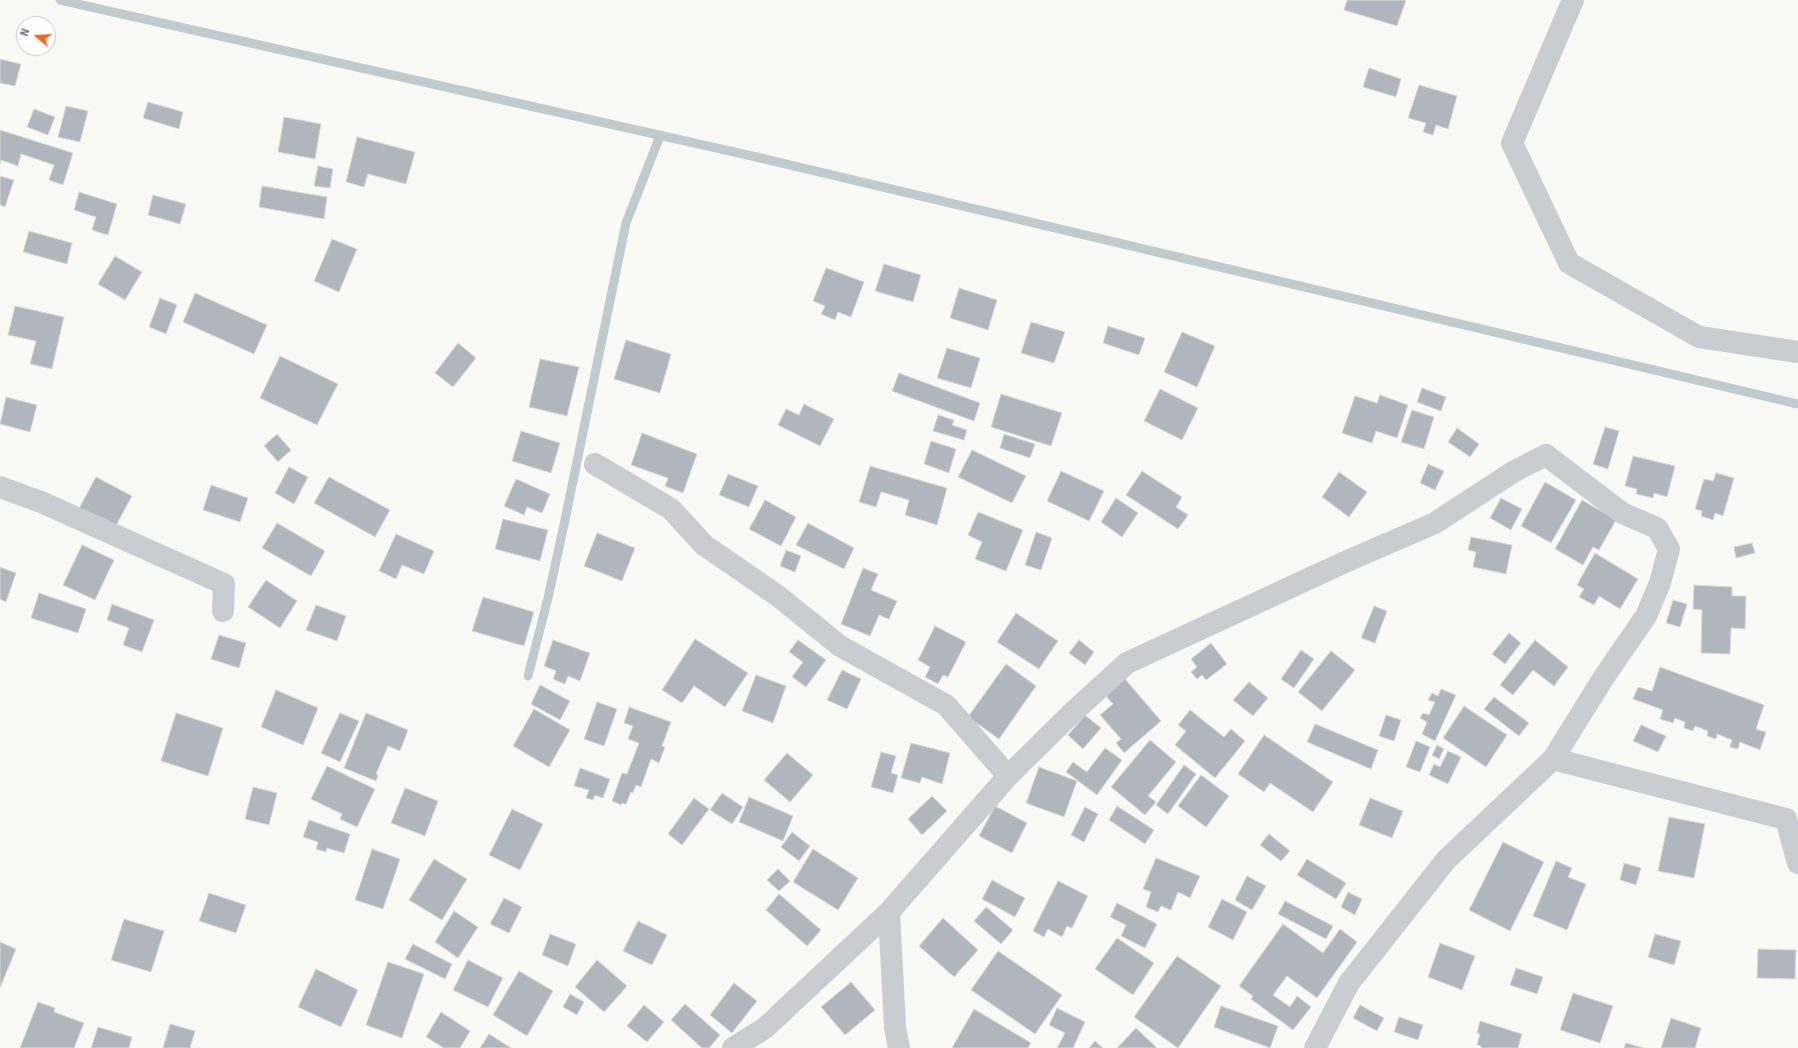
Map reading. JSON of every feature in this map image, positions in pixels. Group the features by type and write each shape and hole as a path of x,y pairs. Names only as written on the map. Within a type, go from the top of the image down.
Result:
{"street":[{"path":"1573,0 1512,143 1569,263 1699,337 1798,352"},
{"path":"733,1048 765,1028 889,912 1008,776 1072,713 1127,663 1344,562 1435,523 1513,472 1546,455 1622,513 1657,528 1670,549 1660,583 1646,616 1604,677 1553,759 1446,860 1349,983 1315,1048"},
{"path":"595,464 671,509 704,545 778,596 840,646 946,705 1008,776"},
{"path":"0,487 41,502 224,584 223,611"},
{"path":"1553,759 1786,820 1798,863"},
{"path":"889,912 895,1027 899,1048"}],"building":[{"path":"1347,0 1406,0 1397,26 1344,10"},
{"path":"0,59 21,64 15,86 0,83"},
{"path":"1369,68 1401,79 1396,97 1363,87"},
{"path":"1419,85 1457,96 1448,129 1436,125 1433,135 1423,132 1426,123 1408,118"},
{"path":"148,102 183,112 179,129 143,118"},
{"path":"66,106 88,111 80,142 58,137"},
{"path":"34,109 55,117 48,135 27,127"},
{"path":"284,117 321,124 315,159 278,152"},
{"path":"0,130 73,153 63,185 49,180 54,165 21,154 18,166 1,160 0,164"},
{"path":"357,137 415,152 406,184 368,174 364,187 346,182"},
{"path":"318,166 333,169 330,188 314,186"},
{"path":"0,176 14,180 5,207 0,205"},
{"path":"262,186 327,197 324,219 259,207"},
{"path":"79,192 117,204 108,235 92,230 96,217 74,210"},
{"path":"153,195 186,204 180,224 148,215"},
{"path":"29,231 72,243 67,264 23,252"},
{"path":"332,239 357,249 339,292 314,281"},
{"path":"115,256 142,272 125,300 98,284"},
{"path":"884,264 921,275 913,302 875,291"},
{"path":"826,268 864,282 851,317 838,312 835,320 821,314 825,306 813,301"},
{"path":"959,288 997,300 988,330 950,318"},
{"path":"195,293 267,325 254,354 183,322"},
{"path":"160,298 177,305 166,334 149,327"},
{"path":"15,306 64,317 52,369 30,364 36,341 8,335"},
{"path":"1031,322 1065,332 1054,363 1021,353"},
{"path":"1108,326 1145,338 1139,355 1103,343"},
{"path":"1182,332 1215,346 1197,387 1164,372"},
{"path":"626,340 671,354 660,393 614,379"},
{"path":"458,343 476,358 453,387 435,373"},
{"path":"947,348 980,358 971,388 937,378"},
{"path":"280,356 338,384 317,425 260,398"},
{"path":"540,359 579,367 567,416 529,407"},
{"path":"899,373 980,403 974,421 892,391"},
{"path":"1422,388 1446,397 1441,411 1417,402"},
{"path":"1160,389 1198,408 1182,440 1144,421"},
{"path":"1001,394 1062,413 1051,446 991,427"},
{"path":"1380,395 1408,405 1397,438 1376,431 1372,443 1342,433 1355,396 1377,403"},
{"path":"6,397 37,405 30,432 0,424"},
{"path":"804,404 834,419 820,446 778,425 786,409 799,415"},
{"path":"1412,410 1434,417 1424,449 1401,442"},
{"path":"938,415 954,420 952,425 967,430 964,440 933,431"},
{"path":"1605,427 1619,431 1608,469 1593,464"},
{"path":"1457,428 1479,444 1470,457 1448,442"},
{"path":"521,431 560,443 551,473 512,461"},
{"path":"642,433 697,454 683,493 665,486 668,478 631,465"},
{"path":"277,434 291,450 278,462 264,446"},
{"path":"1004,434 1035,444 1030,458 1000,448"},
{"path":"931,441 956,449 949,473 924,464"},
{"path":"972,450 1026,476 1012,503 958,477"},
{"path":"1633,456 1675,466 1667,497 1654,493 1653,498 1636,494 1637,489 1625,486"},
{"path":"1428,464 1444,471 1435,490 1420,483"},
{"path":"870,466 947,488 937,525 905,515 909,500 881,492 876,507 859,502"},
{"path":"289,467 308,477 294,504 275,493"},
{"path":"1061,471 1104,491 1089,521 1047,501"},
{"path":"1142,471 1182,497 1176,507 1188,515 1178,529 1126,495"},
{"path":"1339,472 1367,492 1349,517 1322,497"},
{"path":"1716,473 1734,478 1723,516 1715,513 1713,520 1701,516 1702,511 1695,509 1704,479 1713,481"},
{"path":"728,474 758,486 749,507 719,495"},
{"path":"96,477 132,496 113,531 77,512"},
{"path":"329,477 390,510 375,537 314,503"},
{"path":"516,479 550,494 542,513 527,507 524,515 504,506"},
{"path":"1545,482 1576,500 1551,543 1521,526"},
{"path":"211,485 248,498 240,522 203,510"},
{"path":"1116,498 1138,513 1122,537 1101,522"},
{"path":"1501,498 1522,509 1511,530 1490,518"},
{"path":"765,500 796,517 781,546 749,529"},
{"path":"1582,500 1616,520 1599,550 1593,547 1583,565 1555,549"},
{"path":"978,512 1023,530 1006,571 975,559 982,542 968,535"},
{"path":"503,519 548,530 540,561 495,549"},
{"path":"277,523 325,551 311,576 262,548"},
{"path":"808,523 854,548 844,569 796,545"},
{"path":"1036,532 1052,538 1041,570 1025,565"},
{"path":"597,533 635,548 622,581 584,566"},
{"path":"396,534 434,551 424,574 402,565 396,579 379,571"},
{"path":"1471,537 1512,545 1506,574 1473,567 1476,552 1468,550"},
{"path":"1752,543 1755,553 1736,558 1734,547"},
{"path":"82,545 114,560 95,600 63,585"},
{"path":"786,550 801,556 795,572 780,566"},
{"path":"1595,553 1638,579 1620,609 1599,596 1594,605 1579,597 1584,589 1577,585"},
{"path":"0,567 16,573 6,602 0,599"},
{"path":"863,568 878,574 871,590 897,601 889,619 879,615 870,636 841,624"},
{"path":"266,580 297,601 280,628 248,607"},
{"path":"1694,585 1732,587 1732,596 1746,596 1745,629 1731,628 1730,654 1701,653 1702,610 1693,609"},
{"path":"39,593 86,609 78,633 31,618"},
{"path":"483,597 534,612 524,646 472,631"},
{"path":"1673,600 1687,604 1680,627 1666,623"},
{"path":"112,604 154,620 142,652 123,645 129,628 107,620"},
{"path":"316,605 346,616 337,641 306,630"},
{"path":"1374,606 1387,611 1375,643 1361,638"},
{"path":"1016,613 1058,641 1039,669 997,642"},
{"path":"935,626 966,642 948,677 943,675 938,684 925,677 930,667 918,660"},
{"path":"1509,633 1521,643 1505,664 1492,654"},
{"path":"219,635 246,643 239,668 211,659"},
{"path":"695,639 748,673 725,707 694,686 682,703 662,690"},
{"path":"553,640 590,653 580,681 568,676 565,684 553,679 556,671 544,666"},
{"path":"798,640 826,660 806,687 792,677 803,662 789,652"},
{"path":"1079,640 1094,652 1085,665 1069,653"},
{"path":"1535,640 1568,667 1554,686 1533,670 1513,695 1500,685"},
{"path":"1211,643 1227,664 1206,680 1202,675 1197,679 1191,672 1197,667 1191,659"},
{"path":"1301,650 1314,659 1294,688 1281,679"},
{"path":"1331,651 1355,670 1322,711 1298,692"},
{"path":"1006,664 1036,686 999,739 968,717"},
{"path":"1660,667 1764,705 1756,729 1766,732 1760,750 1740,742 1738,749 1730,747 1732,740 1717,734 1716,739 1707,736 1708,731 1695,726 1693,731 1684,728 1685,722 1675,718 1673,723 1660,719 1663,710 1633,699 1638,687 1652,691"},
{"path":"842,670 861,679 847,709 827,700"},
{"path":"756,675 786,686 773,723 742,711"},
{"path":"1125,679 1161,721 1124,753 1116,743 1121,739 1100,715 1113,704 1106,696"},
{"path":"1249,682 1268,698 1253,716 1233,700"},
{"path":"540,685 570,701 560,720 531,704"},
{"path":"1441,689 1456,695 1435,741 1422,734 1427,722 1420,718 1423,713 1429,715 1435,702 1428,700 1432,693 1438,696"},
{"path":"276,690 318,708 303,745 261,727"},
{"path":"1494,697 1529,723 1519,736 1484,709"},
{"path":"597,702 617,709 604,746 584,739"},
{"path":"1464,706 1507,735 1486,767 1443,738"},
{"path":"629,707 671,722 662,746 665,747 659,763 651,759 641,787 636,785 626,804 622,803 621,805 612,801 622,773 627,774 639,743 628,739 633,726 624,723"},
{"path":"534,709 570,730 549,767 513,746"},
{"path":"1190,710 1224,737 1231,729 1245,741 1215,778 1175,745 1186,731 1178,725"},
{"path":"176,713 223,728 208,776 161,761"},
{"path":"340,713 359,721 340,762 321,753"},
{"path":"366,713 408,730 400,751 388,746 376,774 378,775 376,781 344,768"},
{"path":"1085,715 1101,728 1083,749 1068,735"},
{"path":"1386,715 1401,720 1394,741 1379,736"},
{"path":"1315,724 1378,750 1371,769 1307,742"},
{"path":"1641,725 1666,736 1658,752 1633,741"},
{"path":"1264,735 1333,782 1313,812 1270,783 1264,792 1238,774"},
{"path":"1150,740 1176,762 1148,796 1156,802 1145,815 1111,787"},
{"path":"1416,741 1430,747 1420,772 1406,767"},
{"path":"911,743 950,753 942,784 922,777 920,783 901,778"},
{"path":"1437,745 1444,749 1439,759 1432,755"},
{"path":"1105,748 1122,760 1097,795 1066,772 1073,762 1087,772"},
{"path":"1448,751 1461,757 1448,784 1429,775 1434,764 1440,767"},
{"path":"881,752 896,756 891,773 898,775 893,793 871,787"},
{"path":"787,753 813,775 790,802 764,780"},
{"path":"1184,765 1196,774 1168,814 1156,805"},
{"path":"327,766 375,789 357,827 340,819 342,814 311,799"},
{"path":"1039,767 1077,781 1064,817 1026,803"},
{"path":"580,768 610,779 603,798 595,795 593,800 586,798 589,790 574,786"},
{"path":"1201,775 1229,796 1206,827 1178,806"},
{"path":"253,787 277,793 269,825 245,819"},
{"path":"405,788 438,801 425,836 391,823"},
{"path":"722,793 743,807 732,824 710,810"},
{"path":"932,796 947,811 922,835 908,819"},
{"path":"749,797 793,816 783,841 739,822"},
{"path":"694,798 709,809 682,845 668,834"},
{"path":"1370,798 1403,811 1392,838 1359,825"},
{"path":"995,806 1027,823 1012,853 979,836"},
{"path":"1117,806 1154,830 1145,844 1109,820"},
{"path":"1085,807 1098,814 1084,842 1071,835"},
{"path":"512,809 543,824 520,870 489,855"},
{"path":"1669,817 1705,824 1694,878 1658,871"},
{"path":"309,820 350,834 344,853 327,848 326,852 316,849 318,842 303,837"},
{"path":"792,832 810,846 799,861 781,847"},
{"path":"1269,834 1290,851 1281,861 1260,845"},
{"path":"1503,842 1544,862 1510,931 1469,910"},
{"path":"372,849 400,859 383,909 355,900"},
{"path":"813,849 858,878 838,910 793,882"},
{"path":"1156,858 1200,876 1190,898 1178,892 1171,910 1161,906 1158,912 1146,907 1151,892 1143,889"},
{"path":"434,859 467,879 442,920 409,900"},
{"path":"1307,859 1346,883 1336,899 1297,875"},
{"path":"1556,861 1572,868 1568,877 1586,884 1567,930 1533,916"},
{"path":"1624,863 1641,868 1636,885 1620,880"},
{"path":"778,869 790,881 779,891 767,880"},
{"path":"1247,876 1266,886 1252,910 1235,900"},
{"path":"992,880 1025,898 1015,917 982,899"},
{"path":"1058,881 1088,896 1072,928 1067,926 1062,937 1048,929 1044,937 1033,931"},
{"path":"1348,892 1362,899 1355,915 1341,907"},
{"path":"209,893 246,905 236,933 199,921"},
{"path":"779,894 821,930 807,946 766,910"},
{"path":"504,898 522,907 509,933 490,924"},
{"path":"1222,899 1247,912 1233,940 1208,927"},
{"path":"1285,901 1333,926 1326,939 1278,914"},
{"path":"1117,903 1157,924 1145,948 1121,936 1126,925 1110,917"},
{"path":"986,907 1013,930 1001,944 974,921"},
{"path":"454,911 478,927 458,958 435,942"},
{"path":"943,918 978,950 954,977 919,946"},
{"path":"124,919 164,931 151,972 111,960"},
{"path":"638,921 667,935 652,965 623,951"},
{"path":"1283,924 1323,953 1340,929 1357,942 1317,998 1287,976 1273,995 1290,1007 1297,996 1311,1007 1293,1030 1251,999 1253,996 1239,986"},
{"path":"550,934 576,944 568,966 542,955"},
{"path":"1655,934 1681,941 1674,965 1648,957"},
{"path":"1117,938 1154,963 1133,995 1095,969"},
{"path":"0,942 16,949 0,988"},
{"path":"1440,943 1475,956 1462,990 1428,977"},
{"path":"413,944 452,964 445,979 405,959"},
{"path":"1758,949 1796,950 1795,979 1757,978"},
{"path":"998,951 1062,995 1035,1034 971,990"},
{"path":"1177,956 1221,986 1178,1048 1134,1017"},
{"path":"468,960 503,978 488,1007 453,990"},
{"path":"597,960 627,986 604,1012 575,987"},
{"path":"388,962 424,974 402,1038 366,1025"},
{"path":"1516,968 1543,977 1537,994 1510,985"},
{"path":"316,969 358,990 341,1027 298,1007"},
{"path":"519,971 553,991 527,1036 493,1015"},
{"path":"851,982 875,1010 845,1035 821,1007"},
{"path":"734,983 757,1001 732,1033 710,1015"},
{"path":"1573,993 1613,1006 1600,1043 1560,1030"},
{"path":"570,994 584,1002 577,1015 563,1007"},
{"path":"38,1002 55,1008 54,1012 84,1023 74,1048 20,1048"},
{"path":"685,1004 720,1035 709,1048 702,1048 671,1020"},
{"path":"644,1005 664,1022 647,1042 627,1026"},
{"path":"1360,1005 1384,1018 1377,1031 1353,1018"},
{"path":"1221,1006 1278,1026 1270,1048 1214,1027"},
{"path":"1057,1008 1085,1022 1073,1048 1057,1048 1065,1033 1049,1025"},
{"path":"974,1009 1031,1043 1028,1048 952,1048"},
{"path":"441,1012 470,1031 460,1048 444,1048 426,1037"},
{"path":"1399,1017 1423,1025 1418,1040 1394,1032"},
{"path":"1671,1018 1701,1028 1695,1048 1661,1048"},
{"path":"1480,1021 1522,1034 1518,1048 1481,1048 1481,1046 1477,1045 1480,1034 1477,1033"},
{"path":"170,1024 195,1031 190,1048 163,1048"},
{"path":"98,1027 132,1037 129,1048 91,1048"},
{"path":"1136,1028 1157,1048 1117,1048"},
{"path":"489,1034 511,1048 480,1048"},
{"path":"1095,1041 1103,1048 1089,1048"},
{"path":"1626,1043 1644,1048 1624,1048"}],"waterway":[{"path":"60,0 752,156 1798,404"},
{"path":"528,676 548,598 565,520 626,223 660,136"}]}
